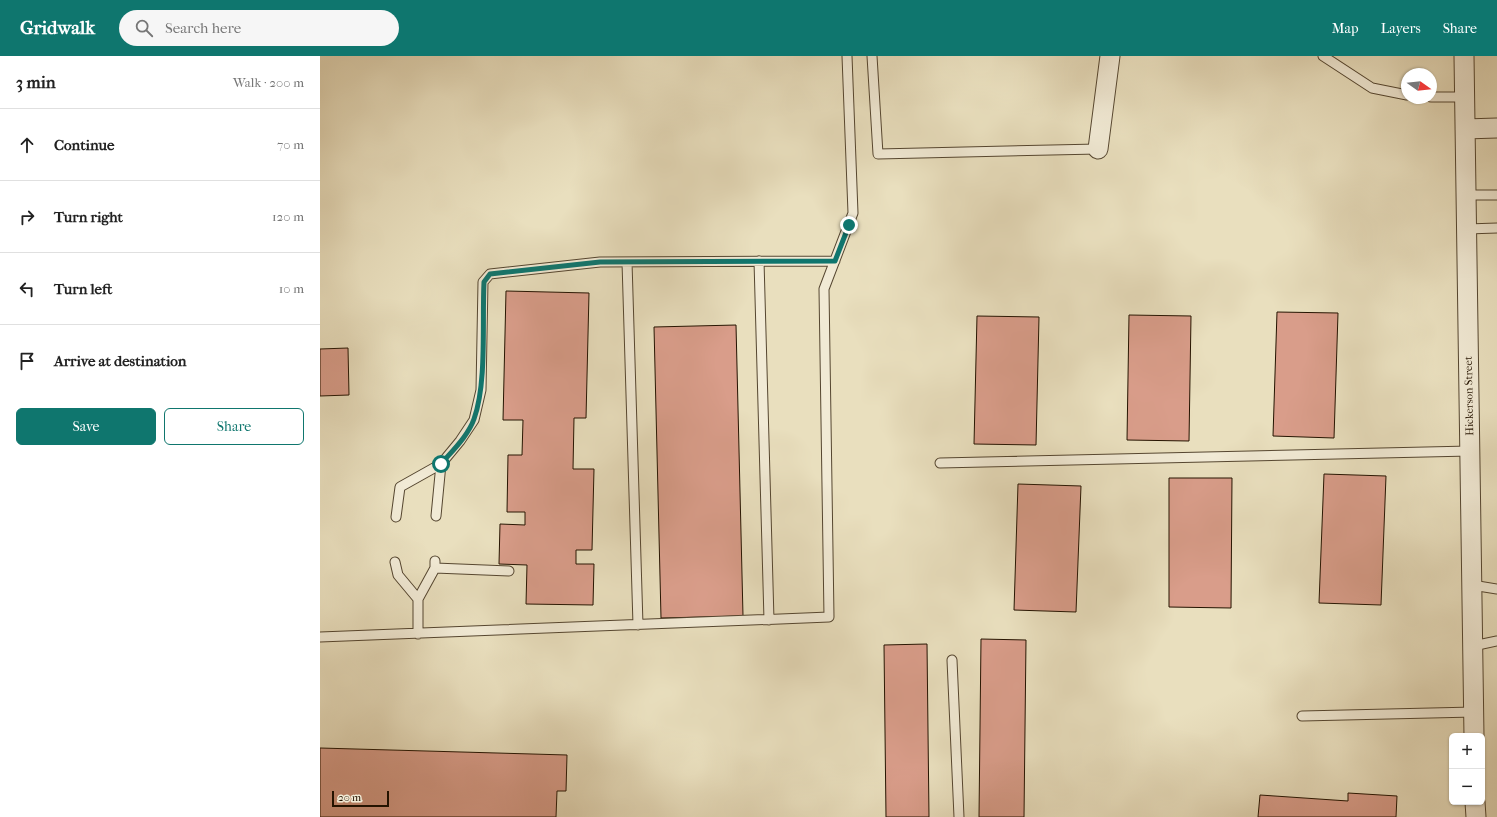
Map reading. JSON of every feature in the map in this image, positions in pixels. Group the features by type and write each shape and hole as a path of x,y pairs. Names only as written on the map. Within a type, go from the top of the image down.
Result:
{"street":[{"path":"1098,149 1110,56"},
{"name":"Hickerson Street","path":"1464,56 1474,733"},
{"path":"1465,129 1497,128"},
{"path":"1475,805 1476,817"}],"lane":[{"path":"320,637 355,637 830,617 824,289 853,213 847,56"},
{"path":"872,56 878,154 1098,149"},
{"path":"1323,56 1372,88 1401,94"},
{"path":"1437,97 1465,97"},
{"path":"1466,195 1497,195"},
{"path":"1467,229 1497,228"},
{"path":"759,261 769,620"},
{"path":"396,517 400,487 441,464 460,441 474,420 481,390 484,282 490,274 600,262 835,261"},
{"path":"627,262 638,625"},
{"path":"940,463 1470,451"},
{"path":"436,516 441,464"},
{"path":"395,562 398,575 418,599"},
{"path":"418,634 418,599 435,565 509,571"},
{"path":"1472,585 1497,589"},
{"path":"1473,646 1497,641"},
{"path":"952,660 959,817"},
{"path":"1302,716 1474,712"}],"building":[{"path":"506,291 589,293 586,418 574,418 573,469 594,469 592,550 576,550 576,564 594,564 593,605 526,604 527,565 499,564 500,524 525,525 525,512 507,512 508,455 522,455 523,420 503,420"},
{"path":"1277,312 1338,313 1334,438 1273,436"},
{"path":"1129,315 1191,316 1189,441 1127,440"},
{"path":"977,316 1039,317 1036,445 974,444"},
{"path":"736,325 743,616 661,618 654,327"},
{"path":"348,348 349,395 320,396 320,349"},
{"path":"1324,474 1386,476 1381,605 1319,603"},
{"path":"1169,478 1232,478 1231,608 1169,607"},
{"path":"1018,484 1081,486 1076,612 1014,610"},
{"path":"981,639 1026,640 1024,817 979,817"},
{"path":"927,644 929,817 886,817 884,645"},
{"path":"320,748 567,755 566,791 557,791 556,817 320,817"},
{"path":"1348,793 1397,796 1396,817 1258,817 1260,795 1348,801"}],"route":[{"path":"441,464 460,441 474,420 481,390 484,282 490,274 600,262 835,261 849,225"}]}
